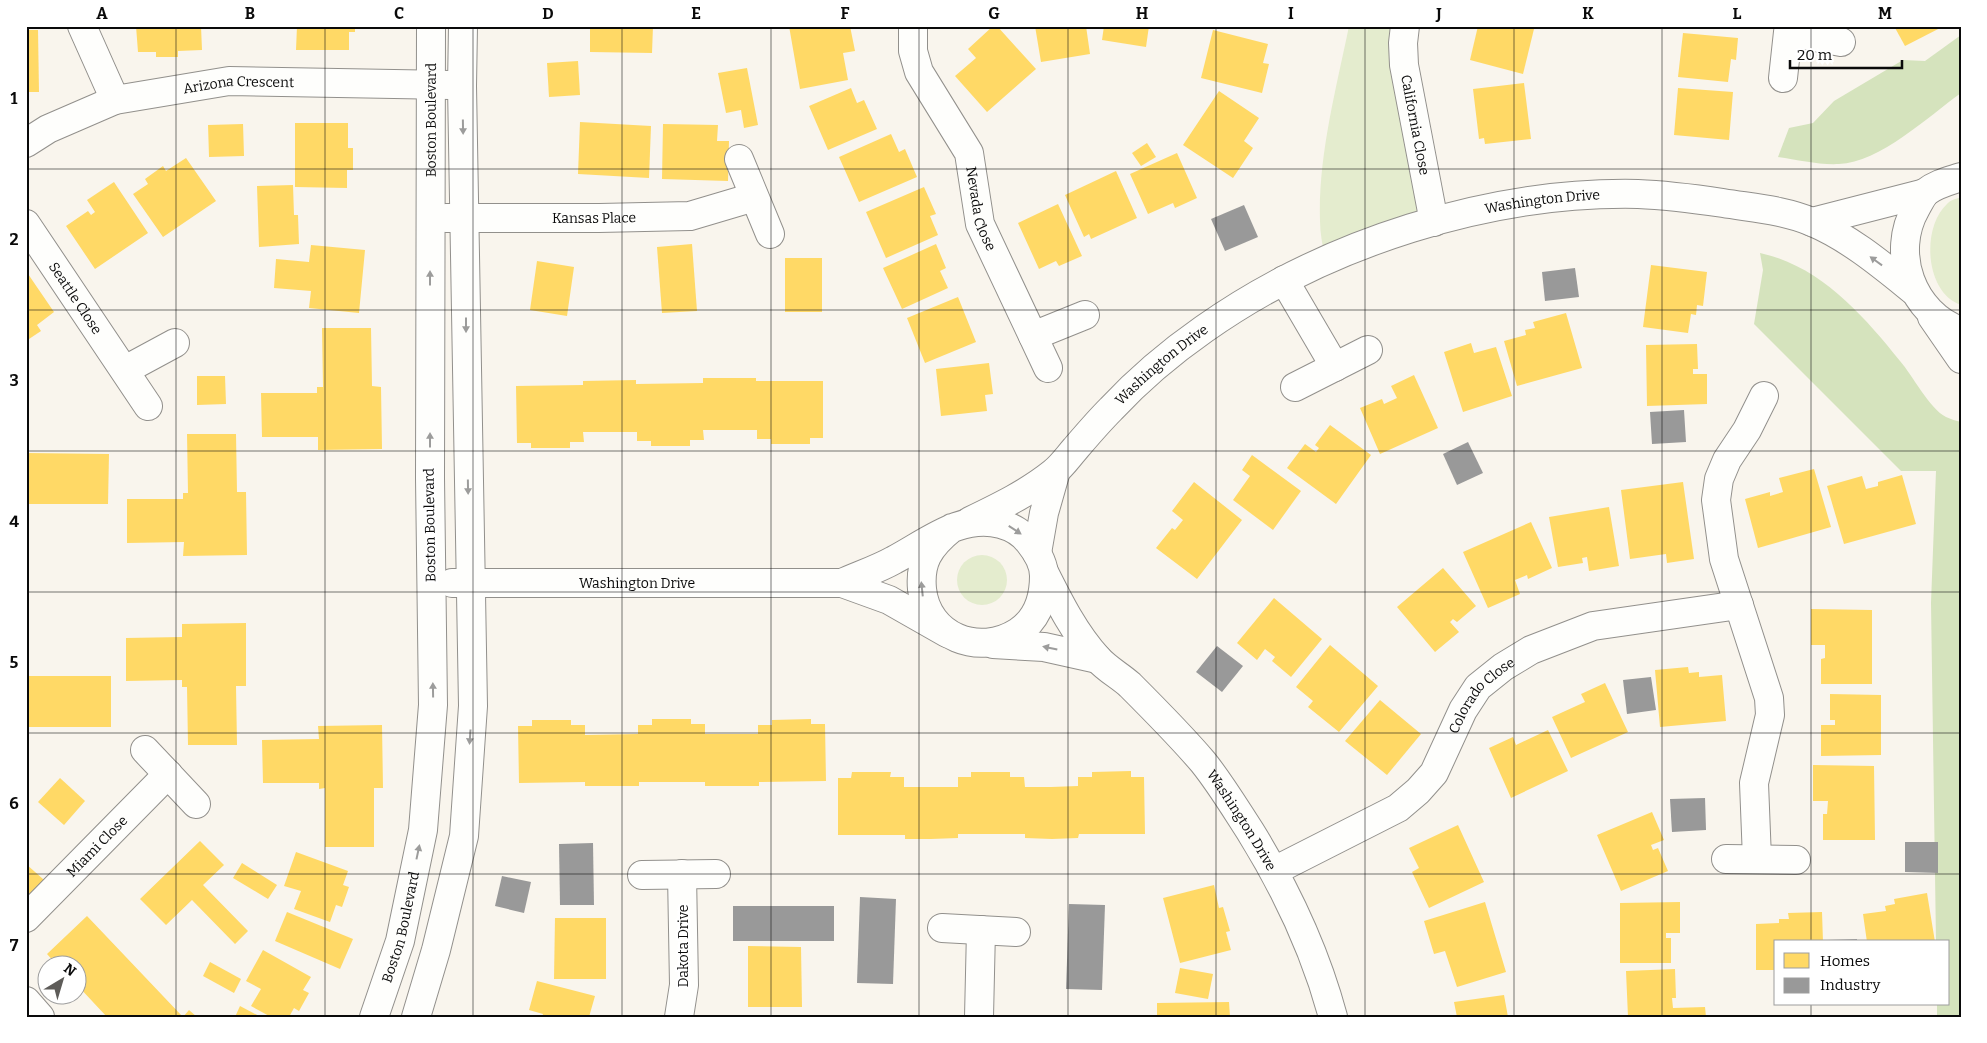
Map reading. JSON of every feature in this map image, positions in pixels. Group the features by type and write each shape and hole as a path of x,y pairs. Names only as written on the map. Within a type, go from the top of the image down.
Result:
{"street":[{"path":"82,26 115,100"},
{"name":"Boston Boulevard","path":"376,1016 400,941 423,830 433,706 431,582 431,26"},
{"path":"416,1017 436,950 464,836 473,706 462,86 463,26"},
{"name":"Nevada Close","path":"913,26 913,51 919,72 969,153 980,224 1048,368"},
{"name":"California Close","path":"1405,26 1402,43 1404,65 1434,222"},
{"path":"1783,78 1788,29 1841,42"},
{"name":"Arizona Crescent","path":"26,143 48,128 115,100 229,81 462,86"},
{"path":"739,160 770,234"},
{"path":"1961,165 1911,216 1904,240 1906,268 1920,301 1961,359"},
{"path":"1812,222 1941,184"},
{"name":"Washington Drive","path":"842,582 892,561 1015,499 1056,471 1112,407 1148,373 1204,328 1284,280 1326,259 1362,245 1434,222 1503,206 1568,197 1639,194 1705,200 1780,212 1812,222 1850,243 1950,327 1961,331"},
{"name":"Kansas Place","path":"430,218 690,216 754,197"},
{"name":"Seattle Close","path":"26,224 126,370 148,406"},
{"path":"1284,280 1335,367"},
{"path":"1033,336 1085,314"},
{"path":"126,370 175,343"},
{"path":"1295,387 1368,350"},
{"path":"1758,859 1754,782 1770,715 1769,698 1724,559 1716,500 1719,479 1727,460 1747,430 1764,396"},
{"name":"Washington Drive","path":"1056,471 1044,513 1041,563 1067,617 1098,659 1157,712 1204,763 1239,813 1274,871 1305,933 1333,1017"},
{"path":"990,521 1009,526 1026,538 1041,563 1044,592 1038,611 1025,627 1007,639 987,644 966,642 947,633 932,618 923,599 921,578 926,558 936,541 961,525 990,521"},
{"name":"Washington Drive","path":"431,582 842,582 889,600 947,633"},
{"name":"Colorado Close","path":"1274,871 1398,808 1418,791 1434,773 1463,710 1478,687 1502,667 1531,650 1593,626 1739,605"},
{"name":"Washington Drive","path":"987,644 1044,647 1098,659"},
{"path":"145,750 196,804"},
{"name":"Miami Close","path":"26,918 168,774"},
{"path":"1726,860 1796,860"},
{"name":"Dakota Drive","path":"679,1017 684,985 682,874"},
{"path":"642,875 716,874"},
{"path":"942,928 1016,932"},
{"path":"979,1017 981,930"},
{"path":"26,1001 40,1017"}],"green space":[{"path":"1349,26 1405,26 1434,222 1325,259 1320,226 1322,172 1329,123"},
{"path":"1961,35 1961,93 1903,137 1870,156 1854,162 1824,164 1778,157 1789,128 1813,123 1834,101 1903,60 1925,61"},
{"path":"1961,197 1961,305 1949,298 1940,288 1934,274 1931,259 1931,243 1933,228 1939,215 1948,203"},
{"path":"1760,253 1782,259 1821,281 1839,295 1871,327 1905,367 1933,407 1946,417 1961,422 1961,1017 1937,1017 1937,1006 1950,1006 1950,940 1936,940 1931,603 1936,471 1901,471 1754,324 1763,270"},
{"path":"977,555 987,555 1000,562 1007,575 1007,585 1000,598 987,605 977,605 968,601 961,594 957,585 957,575 961,566 968,559"}],"building: Homes":[{"path":"136,26 201,26 202,50 178,51 178,57 156,57 156,52 138,52"},
{"path":"297,26 355,26 355,32 349,32 349,50 296,50"},
{"path":"590,26 653,26 652,53 590,52"},
{"path":"789,26 850,26 855,51 843,53 848,80 800,89"},
{"path":"993,26 997,26 1036,69 987,112 955,76 976,58 968,49"},
{"path":"1035,26 1086,26 1090,54 1041,62"},
{"path":"1104,26 1149,26 1146,47 1102,40"},
{"path":"1478,26 1524,26 1534,29 1523,74 1470,60"},
{"path":"1894,26 1944,26 1905,46"},
{"path":"26,30 38,30 39,92 26,92"},
{"path":"1213,30 1268,44 1263,63 1269,64 1262,93 1201,78"},
{"path":"1683,33 1738,38 1736,60 1731,59 1728,82 1678,77"},
{"path":"578,61 580,95 549,97 547,63"},
{"path":"747,68 758,125 744,128 741,110 726,113 718,73"},
{"path":"1524,83 1531,139 1485,144 1484,138 1479,139 1473,89"},
{"path":"851,88 857,103 864,100 877,129 828,150 809,106"},
{"path":"1678,88 1733,92 1729,140 1674,135"},
{"path":"1219,91 1259,118 1244,141 1253,148 1233,178 1183,145"},
{"path":"580,122 651,126 649,178 578,174"},
{"path":"295,123 348,123 348,148 353,148 353,170 347,170 347,188 295,187"},
{"path":"243,124 244,156 209,157 208,125"},
{"path":"663,124 718,125 717,141 729,141 728,181 662,179"},
{"path":"891,134 899,152 905,149 917,177 859,202 839,157"},
{"path":"1147,143 1156,157 1141,166 1132,153"},
{"path":"1177,153 1197,198 1175,208 1173,203 1148,214 1130,174"},
{"path":"186,158 216,201 163,237 133,194 148,184 145,179 163,166 166,171"},
{"path":"1116,171 1137,218 1091,239 1089,234 1084,237 1065,195"},
{"path":"114,182 148,233 95,269 66,226 88,211 91,215 95,212 87,200"},
{"path":"293,185 294,215 298,215 299,244 259,247 257,186"},
{"path":"924,187 936,214 930,216 938,235 886,258 866,212"},
{"path":"1058,204 1082,256 1059,266 1056,261 1039,269 1018,223"},
{"path":"692,244 697,311 662,313 657,247"},
{"path":"936,244 946,268 940,271 948,288 902,309 883,268"},
{"path":"311,245 365,250 359,313 309,308 311,291 274,288 276,259 309,262"},
{"path":"785,258 822,258 822,312 785,312"},
{"path":"537,261 574,267 567,316 530,310"},
{"path":"1651,265 1707,272 1703,306 1697,305 1696,315 1691,314 1688,333 1643,327"},
{"path":"26,271 54,312 37,325 41,331 26,341"},
{"path":"958,297 976,342 925,363 907,318"},
{"path":"1566,313 1582,368 1517,386 1504,341 1526,335 1525,330 1535,328 1533,322"},
{"path":"322,328 371,328 372,386 381,387 382,449 318,450 318,437 262,437 261,393 317,393 317,387 323,387"},
{"path":"1471,343 1474,353 1496,347 1512,396 1463,412 1444,352"},
{"path":"1697,344 1698,369 1693,369 1693,374 1707,374 1707,404 1647,406 1646,345"},
{"path":"989,363 993,394 985,395 987,411 941,416 936,369"},
{"path":"1414,375 1438,428 1380,454 1360,408 1382,399 1384,404 1397,398 1391,386"},
{"path":"197,376 225,376 226,404 197,405"},
{"path":"703,378 756,378 756,381 823,381 823,438 810,438 810,444 771,444 771,439 757,439 757,430 703,430 704,440 690,440 690,446 651,446 651,441 637,441 637,432 583,432 584,442 570,442 570,448 531,448 531,443 517,443 516,386 583,385 583,381 636,380 636,384 703,383"},
{"path":"1330,425 1371,455 1336,504 1287,468 1305,444 1316,452 1319,448 1315,445"},
{"path":"187,434 236,434 237,492 246,492 247,555 183,556 184,542 127,543 127,499 183,499 183,493 188,493"},
{"path":"26,453 109,454 108,504 26,504"},
{"path":"1252,455 1301,491 1273,530 1233,500 1250,476 1242,470"},
{"path":"1814,469 1831,527 1758,548 1745,499 1770,492 1770,496 1783,492 1779,478"},
{"path":"1902,475 1916,524 1844,544 1827,486 1862,476 1866,489 1878,486 1878,482"},
{"path":"1194,482 1242,520 1197,579 1156,548 1172,528 1175,530 1183,520 1172,511"},
{"path":"1683,482 1694,559 1667,563 1666,554 1630,559 1621,490"},
{"path":"1609,507 1619,566 1589,571 1587,557 1582,558 1583,563 1558,567 1549,517"},
{"path":"1531,522 1552,568 1528,579 1527,575 1515,580 1520,594 1488,608 1463,552"},
{"path":"1443,568 1476,606 1457,622 1453,619 1450,622 1459,632 1435,652 1397,607"},
{"path":"1274,598 1322,639 1291,677 1272,661 1275,657 1265,649 1257,660 1237,643"},
{"path":"1811,609 1872,610 1872,684 1821,684 1821,659 1825,658 1825,645 1811,645"},
{"path":"246,623 246,686 236,686 237,745 188,745 187,687 182,687 182,680 126,681 126,638 182,637 182,624"},
{"path":"1330,645 1378,686 1339,732 1308,707 1313,701 1296,687"},
{"path":"1688,667 1689,673 1699,672 1699,677 1722,675 1726,721 1660,727 1655,670"},
{"path":"26,676 111,676 111,727 26,727"},
{"path":"1605,683 1628,732 1571,758 1552,717 1585,702 1581,694"},
{"path":"1830,694 1881,695 1881,755 1821,756 1821,725 1835,725 1835,720 1830,720"},
{"path":"1380,700 1421,734 1387,775 1345,741"},
{"path":"652,719 691,719 691,724 705,724 705,734 758,734 758,725 772,725 772,720 811,719 811,724 825,724 826,781 759,782 759,786 705,786 705,782 639,782 639,786 585,786 585,782 519,783 518,726 532,726 532,720 571,720 571,725 585,725 585,735 638,734 638,725 652,725"},
{"path":"382,725 383,788 374,788 374,847 325,847 325,788 319,789 319,783 263,783 262,740 319,739 318,726"},
{"path":"1548,730 1568,771 1511,798 1489,748 1513,737 1516,745"},
{"path":"1813,765 1874,766 1875,840 1823,840 1823,814 1827,814 1828,801 1813,801"},
{"path":"1131,771 1131,777 1144,777 1145,834 1079,834 1078,838 1052,839 1025,838 1025,834 958,834 958,838 931,839 905,839 905,835 838,835 838,778 851,778 852,772 891,772 890,777 904,777 904,787 958,787 958,777 971,777 971,772 1010,772 1010,777 1024,777 1025,787 1051,787 1078,786 1078,777 1092,777 1092,772"},
{"path":"60,778 85,801 64,825 38,802"},
{"path":"1652,812 1664,840 1651,845 1653,850 1658,848 1668,871 1621,891 1597,835"},
{"path":"1458,825 1484,882 1429,908 1412,872 1419,868 1409,848"},
{"path":"200,841 224,865 203,885 248,931 235,944 192,900 166,925 140,899"},
{"path":"296,852 348,871 343,885 349,887 342,907 336,905 330,922 294,909 301,891 284,886"},
{"path":"242,863 277,885 268,899 233,878"},
{"path":"26,864 52,887 26,917"},
{"path":"1214,885 1219,908 1223,907 1230,931 1226,932 1231,950 1180,963 1163,898"},
{"path":"1927,893 1935,940 1867,940 1863,914 1886,911 1885,906 1895,904 1894,899"},
{"path":"1485,902 1506,972 1457,987 1445,951 1434,954 1424,921"},
{"path":"1680,902 1680,933 1666,933 1666,938 1671,938 1671,963 1620,963 1620,903"},
{"path":"287,912 353,939 340,969 275,941"},
{"path":"1822,912 1823,940 1774,940 1774,970 1756,970 1756,924 1779,923 1779,919 1789,919 1788,913"},
{"path":"87,916 182,1016 107,1017 88,997 88,956 49,956 47,954"},
{"path":"555,918 606,918 606,979 554,979"},
{"path":"748,946 801,947 802,1007 748,1007"},
{"path":"263,950 311,977 303,990 309,993 299,1011 294,1008 289,1017 271,1017 251,1006 261,989 246,981"},
{"path":"210,962 241,979 234,993 203,976"},
{"path":"1180,968 1213,974 1208,999 1175,993"},
{"path":"1675,969 1676,998 1672,998 1673,1008 1705,1007 1706,1017 1628,1017 1626,971"},
{"path":"537,981 595,996 589,1017 542,1017 543,1014 529,1010"},
{"path":"1504,995 1508,1017 1457,1017 1454,1002"},
{"path":"1229,1002 1230,1017 1157,1017 1157,1003"},
{"path":"240,1006 261,1017 235,1017"},
{"path":"189,1010 197,1017 183,1017"}],"building: Industry":[{"path":"1244,205 1258,237 1225,251 1211,219"},
{"path":"1575,268 1579,297 1545,301 1542,272"},
{"path":"1684,410 1686,442 1652,444 1650,412"},
{"path":"1468,442 1483,473 1457,485 1443,454"},
{"path":"1217,646 1243,666 1222,692 1196,672"},
{"path":"1651,677 1656,710 1627,714 1623,680"},
{"path":"1705,798 1706,830 1672,832 1670,799"},
{"path":"1905,842 1938,842 1938,873 1905,872"},
{"path":"593,843 594,905 560,905 559,844"},
{"path":"502,876 531,882 524,913 495,906"},
{"path":"860,897 896,899 893,984 857,983"},
{"path":"1069,904 1105,905 1102,990 1066,989"},
{"path":"733,906 834,906 834,941 733,941"}]}
